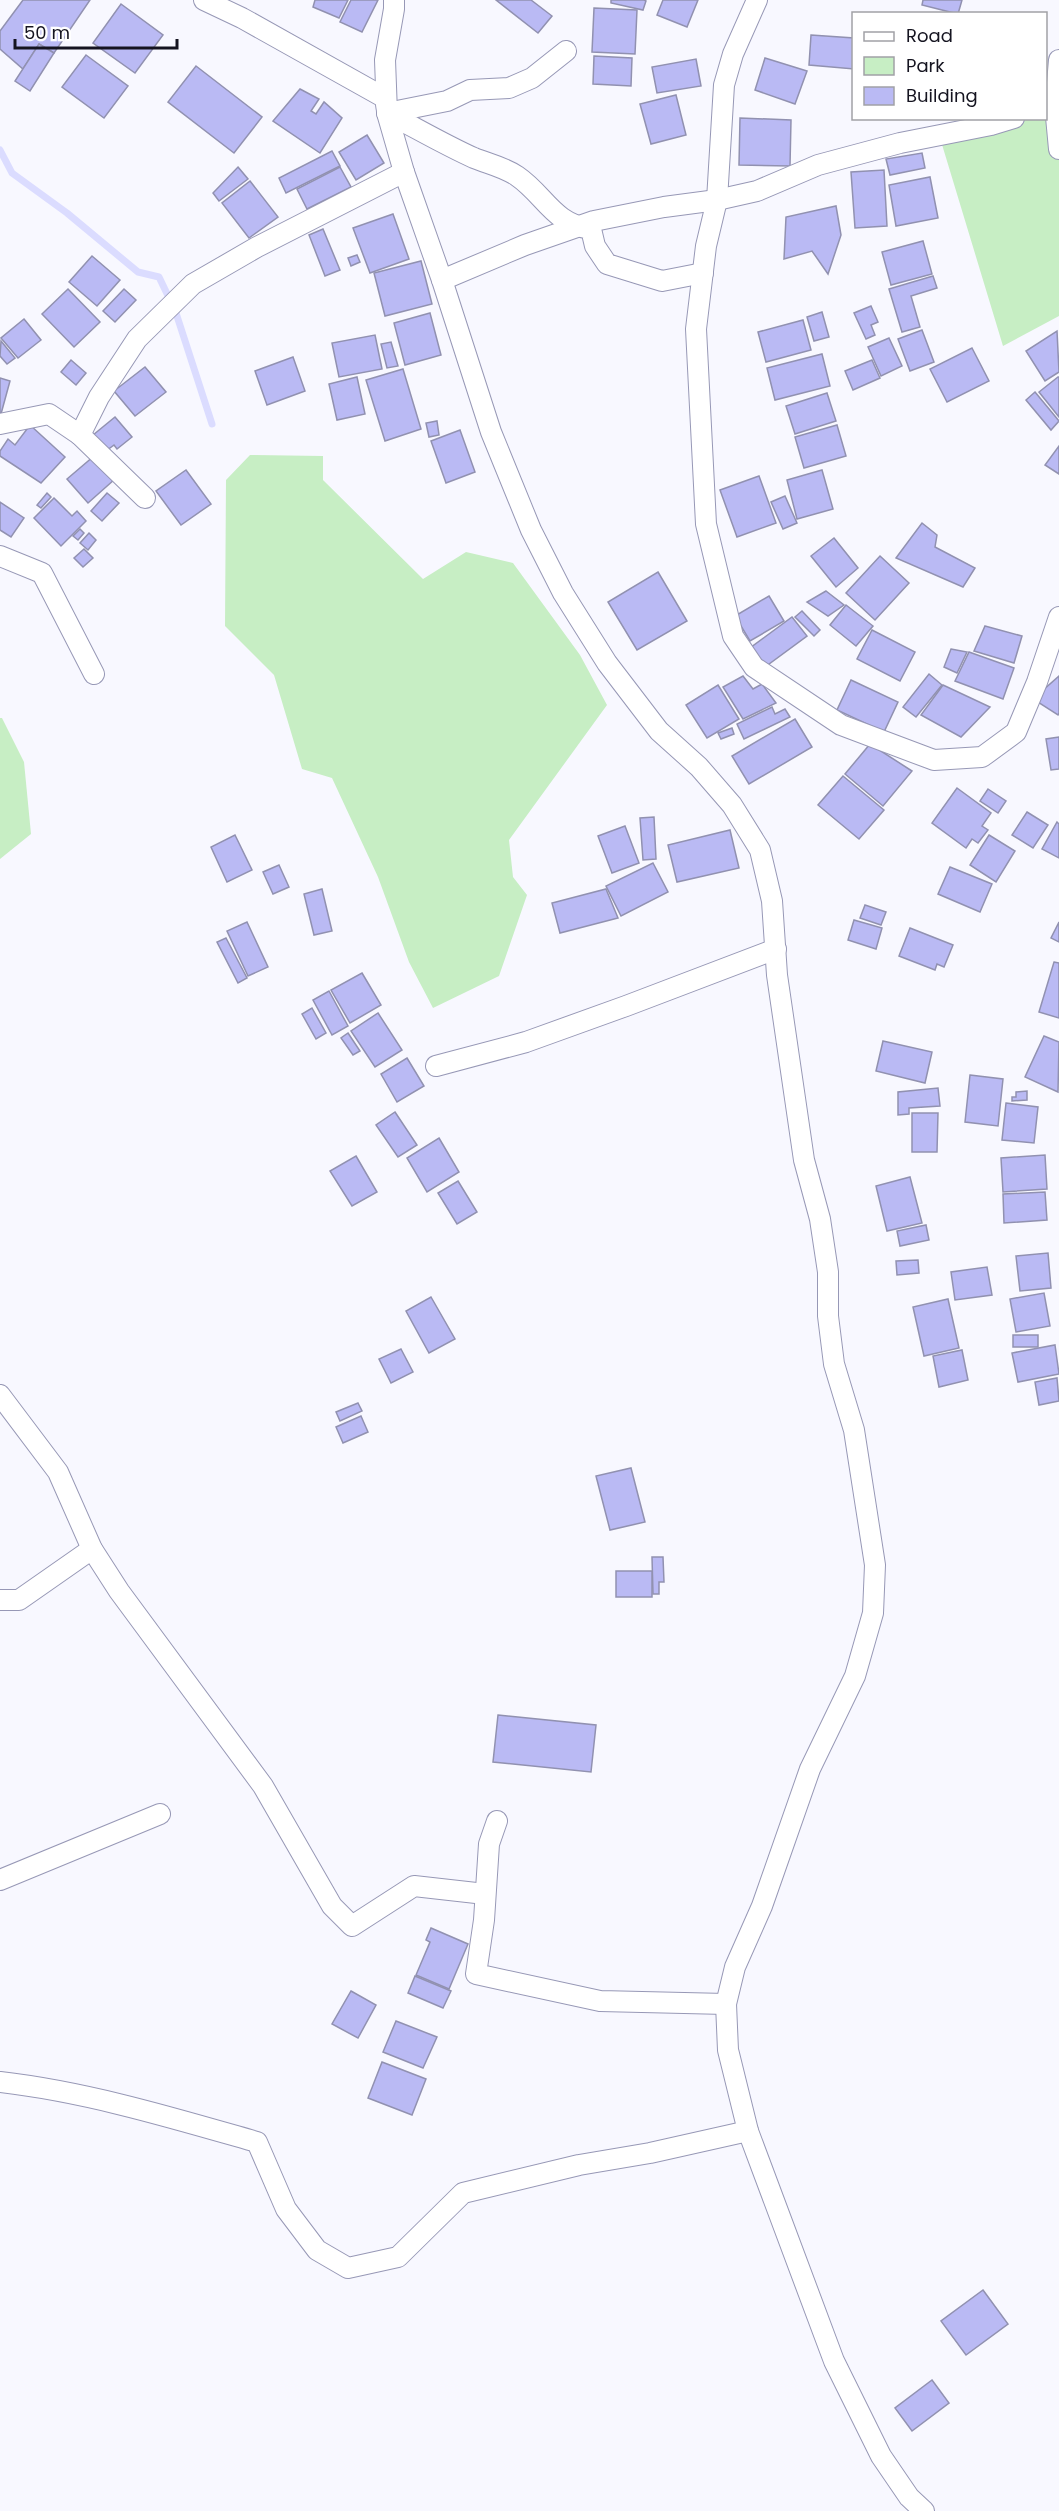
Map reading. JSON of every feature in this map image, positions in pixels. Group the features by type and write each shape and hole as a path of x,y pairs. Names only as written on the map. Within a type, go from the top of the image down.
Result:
{"street":[{"path":"204,0 242,18 385,98 404,172 491,432 531,530 563,593 620,680 659,731 699,767 732,805 760,850 772,901 776,949 804,1160 820,1219 826,1262 834,1364 854,1430 875,1565 873,1613 855,1676 801,1790 762,1906 735,1967 726,2004 729,2050 748,2131 834,2361 881,2456 910,2504 924,2511"},
{"path":"757,0 733,54 724,85 717,200 703,273 696,329 706,525 733,636 754,667 841,726 934,760 982,757 1016,732 1037,682 1059,617"},
{"path":"387,113 385,60 400,3"},
{"path":"387,113 447,101 470,90 509,88 532,78 566,51"},
{"path":"1059,60 1050,107 1059,149"},
{"path":"387,113 475,158 503,168 519,177 541,200 577,227 591,230 595,246 607,264 662,281 703,273"},
{"path":"442,280 525,245 594,221 757,191 818,165 900,143 1007,120"},
{"path":"80,435 99,397 137,339 193,284 257,247 404,172"},
{"path":"0,424 49,414 80,435 145,498"},
{"path":"0,556 42,573 94,674"},
{"path":"436,1066 526,1042 776,949"},
{"path":"0,1395 58,1472 92,1549 119,1591 263,1786 333,1906 352,1926 414,1886 485,1894"},
{"path":"0,1600 19,1600 92,1549"},
{"path":"0,1880 160,1814"},
{"path":"496,1821 489,1844 476,1974 600,2001 726,2004"},
{"path":"0,2082 27,2085 144,2110 257,2142 286,2209 317,2250 348,2268 398,2257 463,2193 579,2165 650,2153 748,2131"}],"green space":[{"path":"1059,55 1059,316 1003,346 937,128 998,120 1047,120 1047,113 1052,112"},
{"path":"250,455 323,456 323,480 423,579 466,552 513,563 580,655 607,705 509,840 513,877 527,895 499,976 433,1008 409,962 378,877 332,778 302,769 274,675 225,626 226,480"},
{"path":"0,718 24,762 31,834 0,859"}],"building":[{"path":"23,0 90,0 54,53 39,44 23,69 0,49 0,31"},
{"path":"315,0 348,0 339,18 313,7"},
{"path":"351,0 378,0 362,32 340,22"},
{"path":"496,0 531,0 552,16 538,33"},
{"path":"611,0 646,1 643,10 611,3"},
{"path":"663,0 698,0 687,27 657,15"},
{"path":"923,0 962,0 959,12 922,5"},
{"path":"121,4 163,35 135,73 93,43"},
{"path":"594,8 637,10 635,54 592,52"},
{"path":"811,35 852,38 852,69 809,65"},
{"path":"39,44 54,53 30,91 15,81"},
{"path":"86,55 128,86 104,118 62,87"},
{"path":"594,56 632,58 631,86 593,84"},
{"path":"765,58 807,71 795,104 755,90"},
{"path":"696,59 701,86 657,93 652,67"},
{"path":"196,66 262,117 234,153 168,102"},
{"path":"300,89 319,99 311,111 316,114 324,102 342,118 320,153 273,121"},
{"path":"676,95 686,135 651,144 640,104"},
{"path":"740,118 791,120 790,166 739,165"},
{"path":"367,135 384,163 356,180 339,152"},
{"path":"332,151 340,166 286,193 279,178"},
{"path":"922,153 925,168 890,175 886,159"},
{"path":"238,167 248,179 219,201 213,193"},
{"path":"340,167 351,187 307,209 297,189"},
{"path":"884,170 887,226 855,228 851,172"},
{"path":"930,177 938,218 896,226 889,185"},
{"path":"250,181 278,217 249,238 222,203"},
{"path":"836,206 841,235 828,274 812,251 784,259 786,217"},
{"path":"393,214 409,259 370,273 353,228"},
{"path":"323,229 340,270 325,276 309,235"},
{"path":"923,241 932,274 891,285 882,252"},
{"path":"357,255 360,262 351,266 348,258"},
{"path":"92,256 120,280 97,306 69,282"},
{"path":"421,261 432,304 385,316 374,273"},
{"path":"933,276 937,288 911,296 920,327 902,332 889,289"},
{"path":"68,289 100,322 74,347 42,314"},
{"path":"124,289 136,300 115,322 103,311"},
{"path":"871,306 878,322 871,325 875,335 866,339 854,313"},
{"path":"822,312 829,337 814,341 807,317"},
{"path":"430,313 441,355 405,365 394,323"},
{"path":"24,319 41,340 18,358 1,338"},
{"path":"803,320 811,350 766,362 758,332"},
{"path":"922,330 934,362 910,371 898,339"},
{"path":"1057,331 1059,372 1045,381 1026,351"},
{"path":"375,335 382,369 339,377 332,343"},
{"path":"889,338 902,366 881,376 868,347"},
{"path":"1,341 15,358 7,364 0,356"},
{"path":"391,342 398,366 387,368 381,344"},
{"path":"972,348 989,381 947,402 930,369"},
{"path":"822,354 830,386 775,400 767,368"},
{"path":"293,357 305,391 267,405 255,371"},
{"path":"71,360 86,373 76,385 61,372"},
{"path":"872,360 880,378 853,390 845,371"},
{"path":"145,367 166,392 135,416 114,391"},
{"path":"403,369 421,429 385,441 366,380"},
{"path":"357,377 365,414 337,420 329,384"},
{"path":"1059,377 1059,417 1039,392"},
{"path":"0,378 10,381 1,414 0,414"},
{"path":"1035,392 1059,421 1051,430 1026,400"},
{"path":"827,393 836,421 795,434 786,406"},
{"path":"115,417 132,437 117,449 114,445 106,451 93,435"},
{"path":"437,421 439,435 429,437 426,423"},
{"path":"30,425 65,457 41,483 0,456 0,451 8,439 15,445"},
{"path":"837,425 846,456 804,468 795,437"},
{"path":"460,430 475,472 446,483 431,441"},
{"path":"1059,446 1059,474 1045,465"},
{"path":"94,456 115,479 88,503 67,479"},
{"path":"186,470 211,504 181,525 156,491"},
{"path":"822,470 833,509 797,519 787,480"},
{"path":"759,476 776,523 737,537 720,490"},
{"path":"47,493 51,497 41,508 37,505"},
{"path":"107,493 119,503 102,521 91,511"},
{"path":"785,496 797,523 783,529 771,502"},
{"path":"54,498 72,516 77,511 86,521 61,546 34,518"},
{"path":"0,502 24,518 11,537 0,530"},
{"path":"922,523 937,535 935,547 975,568 963,587 896,558"},
{"path":"80,529 84,533 78,540 73,536"},
{"path":"89,533 96,540 88,550 80,543"},
{"path":"834,538 858,568 836,587 811,556"},
{"path":"84,549 93,558 83,567 74,558"},
{"path":"880,556 909,583 875,620 846,593"},
{"path":"658,572 687,621 637,650 608,602"},
{"path":"826,591 844,605 828,616 807,602"},
{"path":"769,596 784,621 750,641 735,616"},
{"path":"846,605 873,626 856,646 830,625"},
{"path":"802,611 820,630 814,636 795,617"},
{"path":"792,617 807,636 765,667 750,648"},
{"path":"985,626 1022,636 1014,663 974,651"},
{"path":"872,630 915,652 900,681 857,659"},
{"path":"951,649 967,652 957,673 944,667"},
{"path":"969,652 1014,668 1003,699 955,681"},
{"path":"929,674 942,685 916,717 903,707"},
{"path":"743,676 753,689 762,684 776,703 743,719 723,687"},
{"path":"1059,676 1059,713 1058,715 1033,699"},
{"path":"851,680 898,702 884,732 837,710"},
{"path":"718,685 739,719 707,738 686,705"},
{"path":"943,685 990,707 961,737 921,715"},
{"path":"772,707 775,714 785,709 790,717 744,739 737,724"},
{"path":"795,719 812,747 749,784 732,756"},
{"path":"732,728 734,734 721,739 718,733"},
{"path":"1059,737 1059,769 1051,770 1046,739"},
{"path":"870,744 912,771 883,806 845,774"},
{"path":"843,776 884,810 859,839 818,805"},
{"path":"957,788 991,813 982,826 988,830 978,843 972,839 966,848 932,823"},
{"path":"988,789 1006,801 998,813 980,801"},
{"path":"1027,812 1048,825 1033,848 1012,835"},
{"path":"654,817 656,859 643,860 640,818"},
{"path":"1057,822 1059,824 1059,858 1042,849"},
{"path":"625,826 639,863 612,873 598,836"},
{"path":"730,830 739,868 677,882 668,845"},
{"path":"235,835 252,870 227,882 211,847"},
{"path":"989,835 1015,851 996,882 970,865"},
{"path":"653,863 668,892 621,916 606,886"},
{"path":"279,865 289,887 273,894 263,872"},
{"path":"950,867 992,884 980,912 938,894"},
{"path":"322,889 332,931 314,935 304,894"},
{"path":"606,889 618,918 560,933 552,903"},
{"path":"865,905 886,912 881,925 860,918"},
{"path":"854,920 882,928 876,949 848,940"},
{"path":"247,922 268,967 248,976 227,931"},
{"path":"1059,922 1059,942 1051,938"},
{"path":"910,928 953,945 944,967 937,964 935,970 899,956"},
{"path":"226,938 247,978 238,983 217,942"},
{"path":"1054,962 1059,963 1059,1018 1039,1012"},
{"path":"362,973 381,1005 350,1023 331,990"},
{"path":"329,991 348,1026 332,1035 313,1000"},
{"path":"312,1008 326,1033 316,1039 302,1014"},
{"path":"378,1013 402,1050 375,1067 351,1031"},
{"path":"348,1033 360,1051 353,1055 341,1038"},
{"path":"1044,1036 1059,1042 1058,1092 1025,1077"},
{"path":"883,1041 932,1052 925,1083 876,1071"},
{"path":"407,1058 424,1086 397,1102 381,1074"},
{"path":"970,1075 1003,1079 998,1126 965,1122"},
{"path":"938,1088 940,1106 909,1108 909,1114 898,1115 898,1092"},
{"path":"1027,1091 1027,1100 1012,1101 1012,1097 1016,1097 1016,1092"},
{"path":"1006,1103 1038,1107 1034,1143 1002,1140"},
{"path":"395,1112 417,1145 398,1157 376,1125"},
{"path":"912,1113 938,1113 937,1152 912,1152"},
{"path":"439,1138 459,1172 427,1192 407,1158"},
{"path":"1045,1155 1047,1189 1003,1192 1001,1158"},
{"path":"356,1156 377,1192 352,1206 330,1171"},
{"path":"910,1177 922,1223 887,1231 876,1186"},
{"path":"458,1181 477,1212 457,1224 438,1193"},
{"path":"1045,1192 1047,1220 1004,1223 1003,1194"},
{"path":"926,1225 929,1240 900,1246 897,1231"},
{"path":"1048,1253 1051,1288 1020,1291 1016,1256"},
{"path":"918,1260 919,1273 897,1275 896,1261"},
{"path":"987,1267 992,1295 955,1300 951,1272"},
{"path":"1044,1293 1050,1326 1016,1332 1010,1299"},
{"path":"431,1297 455,1339 429,1353 406,1311"},
{"path":"948,1299 959,1348 924,1356 913,1307"},
{"path":"1013,1335 1038,1335 1038,1347 1013,1347"},
{"path":"1055,1345 1059,1374 1018,1382 1012,1353"},
{"path":"401,1349 413,1372 391,1383 379,1359"},
{"path":"962,1350 968,1380 939,1387 933,1356"},
{"path":"1057,1378 1059,1401 1039,1405 1035,1382"},
{"path":"358,1403 362,1411 340,1421 336,1412"},
{"path":"361,1416 368,1432 343,1443 336,1427"},
{"path":"631,1468 645,1522 610,1530 596,1476"},
{"path":"652,1557 663,1557 664,1582 659,1582 659,1594 653,1594"},
{"path":"616,1571 652,1571 652,1597 616,1597"},
{"path":"498,1715 596,1725 591,1772 493,1762"},
{"path":"431,1928 468,1944 449,1989 416,1975 430,1942 426,1940"},
{"path":"415,1976 451,1991 443,2008 408,1993"},
{"path":"351,1991 376,2005 358,2038 332,2024"},
{"path":"396,2021 437,2037 423,2068 383,2052"},
{"path":"382,2062 426,2079 412,2115 368,2098"},
{"path":"983,2290 1008,2324 966,2355 941,2321"},
{"path":"932,2380 949,2403 912,2431 895,2408"}],"waterway":[{"path":"0,150 12,173 67,213 138,272 159,277 170,300"},
{"path":"176,313 212,424"}]}
